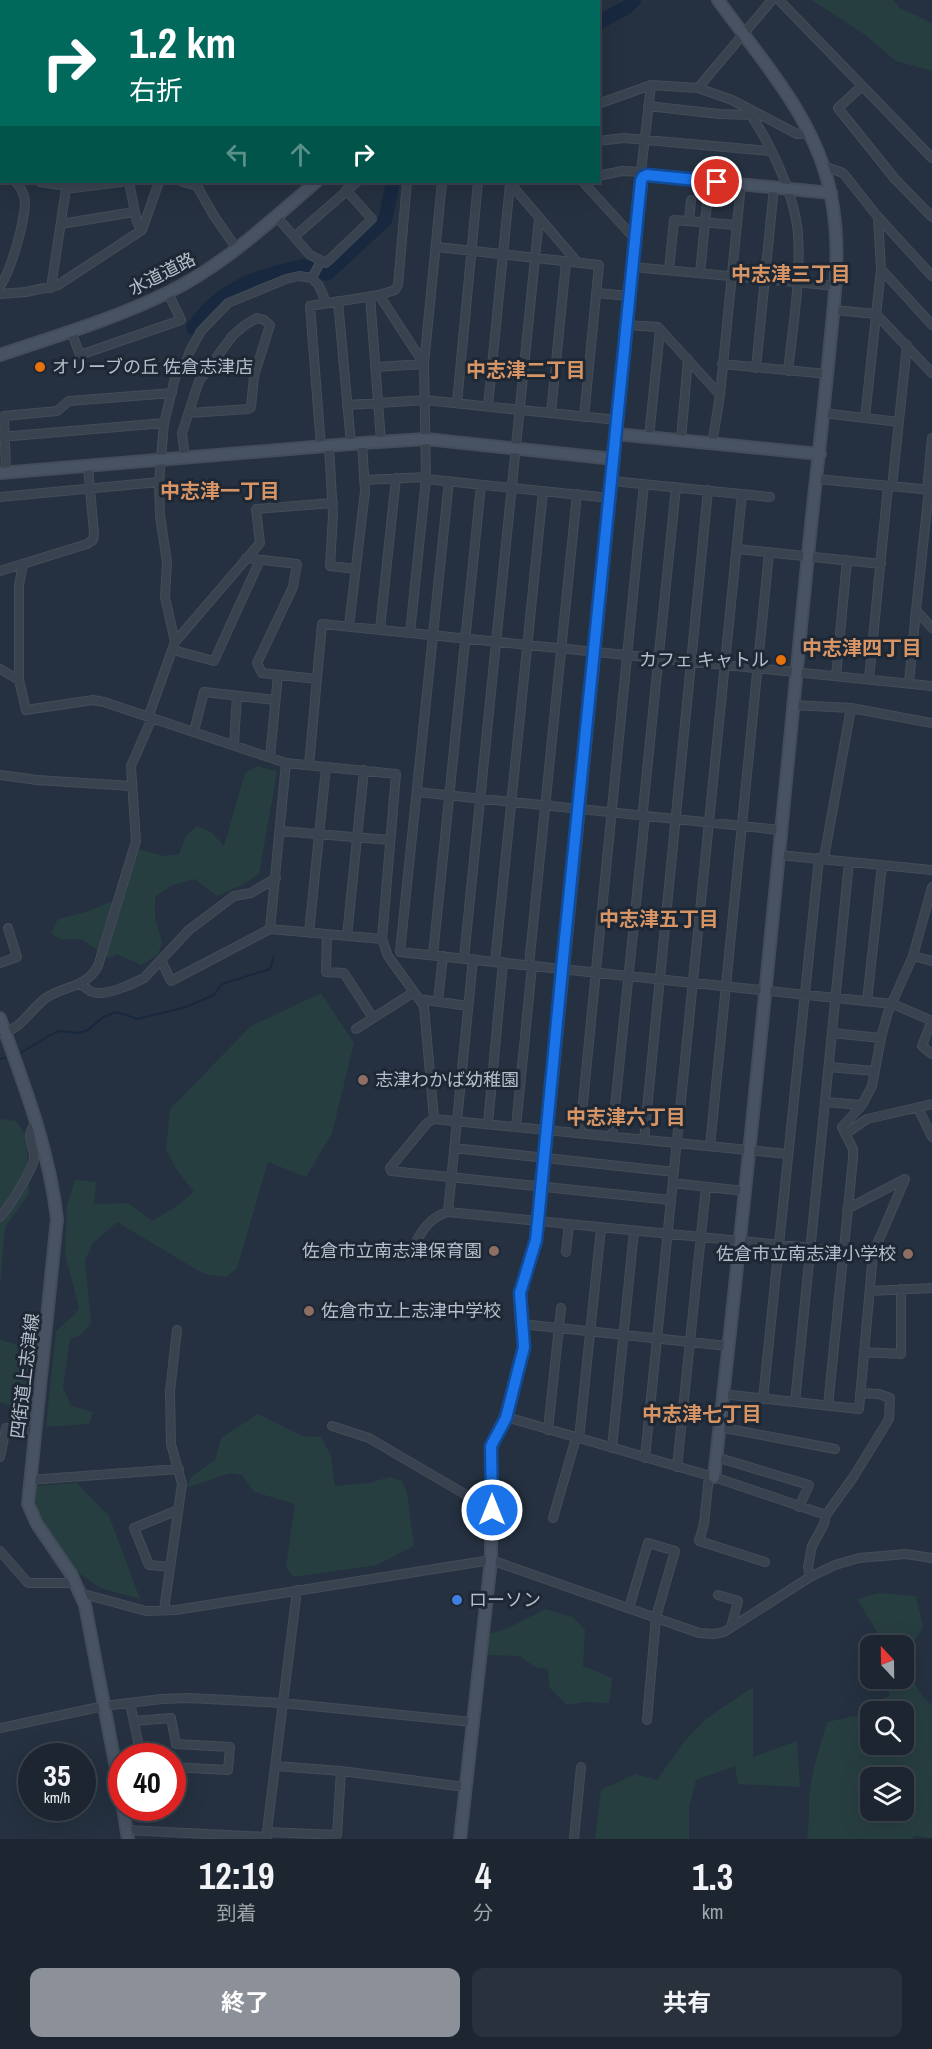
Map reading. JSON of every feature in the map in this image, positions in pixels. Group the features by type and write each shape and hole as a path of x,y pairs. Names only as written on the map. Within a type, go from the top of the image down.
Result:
{"street":[{"path":"718,0 804,119 824,166 831,193 837,234 834,310 728,1346 716,1457 699,1541 765,1562"},
{"path":"698,88 772,0"},
{"path":"779,0 932,158"},
{"path":"600,103 651,85 698,88 797,134 810,133"},
{"path":"460,1839 492,1560 491,1446 506,1418 524,1347 520,1293 536,1240 651,85"},
{"path":"862,86 838,108 895,179 932,217"},
{"path":"648,106 719,114 751,112"},
{"path":"751,112 787,189 796,220 797,282 788,371"},
{"path":"600,141 624,138 770,151"},
{"path":"824,166 843,174 878,217 930,273"},
{"path":"600,175 613,172 642,174 831,193"},
{"path":"0,285 6,277 15,251 25,202 22,189 17,183"},
{"path":"47,183 67,186 108,183"},
{"path":"129,183 137,222 142,230"},
{"path":"0,294 26,292 58,285 142,230 159,183"},
{"path":"186,183 197,186 237,249"},
{"name":"水道道路","path":"0,355 113,316 168,293 237,249 315,183"},
{"path":"294,237 356,183"},
{"path":"356,569 330,566 333,502 310,306 395,290 398,285 407,183"},
{"path":"410,633 426,478 424,364 442,183"},
{"path":"457,403 478,183"},
{"path":"509,183 578,263"},
{"path":"488,406 509,183"},
{"path":"585,183 636,239"},
{"path":"712,444 720,395 741,184"},
{"path":"51,288 67,186"},
{"path":"756,368 774,187"},
{"path":"276,216 310,255 326,263 372,219 346,190"},
{"path":"689,221 691,200"},
{"path":"700,273 708,203"},
{"path":"61,224 135,212"},
{"path":"865,418 881,269 878,217"},
{"path":"448,1212 468,1006 468,959 480,799 539,219"},
{"path":"669,270 674,220 737,225"},
{"path":"437,247 599,265 584,417"},
{"path":"312,278 321,261"},
{"path":"551,413 566,262"},
{"path":"633,267 836,286"},
{"path":"881,269 932,325"},
{"path":"174,646 165,597 167,562 160,516 159,482 164,423 176,374 184,366 201,331 222,308 238,298 299,276 312,278 319,286 326,302"},
{"path":"71,331 80,355 181,320 168,293"},
{"path":"596,293 630,296"},
{"path":"374,295 424,364"},
{"path":"374,295 381,441"},
{"path":"338,301 348,405 364,480 349,626"},
{"path":"834,310 876,314 932,373"},
{"path":"185,458 182,433 200,381 233,335 245,325 257,318 270,325 254,376 251,407 190,413"},
{"path":"627,326 658,327 720,395"},
{"path":"650,437 660,330"},
{"path":"869,679 907,345"},
{"path":"681,440 688,359"},
{"path":"376,367 424,364"},
{"path":"722,364 827,374"},
{"path":"172,393 69,401 57,411 4,416 3,472 381,441 426,440 614,459"},
{"path":"348,405 425,400 617,420"},
{"path":"823,413 899,422"},
{"path":"2,437 164,423"},
{"path":"616,434 819,454"},
{"path":"909,683 930,490 932,438"},
{"path":"0,571 87,544 93,540 88,466"},
{"path":"380,629 396,478"},
{"path":"364,480 426,478 610,498"},
{"path":"817,480 930,490"},
{"path":"612,481 770,496"},
{"path":"0,497 159,482"},
{"path":"449,482 400,952 893,1004 932,1021 921,1046 932,1054"},
{"path":"580,1133 644,484"},
{"path":"432,955 481,485"},
{"path":"612,1136 630,976 645,816 643,810 676,487"},
{"path":"644,1140 708,490"},
{"path":"488,1124 512,802 543,491"},
{"path":"516,1127 560,648 577,494"},
{"path":"645,1458 742,494"},
{"path":"3,1032 15,1027 46,997 80,984 93,974 98,966 136,841 131,766 151,716 174,646 260,543 256,509 333,502"},
{"path":"736,549 881,564"},
{"path":"710,1146 770,553"},
{"path":"246,558 297,564 293,587 257,663 262,673 317,679"},
{"path":"174,646 214,661 260,560"},
{"path":"836,676 847,560"},
{"path":"23,564 19,585 19,681 26,710 93,700 151,716 286,763 396,774 382,939 388,956 424,1006 434,1119"},
{"path":"916,610 932,628"},
{"path":"309,765 322,624 932,686"},
{"path":"0,682 3,671 19,681"},
{"path":"270,758 278,675"},
{"path":"194,731 204,692 275,700"},
{"path":"234,744 237,696"},
{"path":"792,705 851,708 932,723"},
{"path":"763,1399 804,994 821,858 851,708"},
{"path":"270,929 286,763"},
{"path":"309,933 326,767"},
{"path":"347,936 364,770"},
{"path":"0,775 37,780 131,786"},
{"path":"417,792 780,830"},
{"path":"280,831 390,840"},
{"path":"779,855 932,870"},
{"path":"795,1402 849,862"},
{"path":"867,1001 882,865"},
{"path":"80,984 93,993 106,992 144,978 189,930 234,896 251,892 276,878"},
{"path":"828,1406 853,1159 853,1149 842,1127 861,1105 872,1086 888,1012 913,956 932,890"},
{"path":"922,925 932,928"},
{"path":"0,963 17,957 8,928"},
{"path":"161,960 171,981 270,929 382,939"},
{"path":"327,934 326,972 344,973 373,1018"},
{"path":"438,1001 442,956"},
{"path":"913,956 932,961"},
{"path":"356,1029 416,996 468,1006"},
{"name":"四街道上志津線","path":"0,1018 3,1032 37,1123 51,1171 57,1218 28,1504 32,1515 85,1605 111,1743"},
{"path":"832,1033 881,1038"},
{"path":"829,1067 874,1071"},
{"path":"826,1102 861,1105"},
{"path":"845,1134 867,1119 932,1104"},
{"path":"918,1108 932,1137"},
{"path":"671,1200 391,1172 390,1168 427,1123 434,1119 788,1154"},
{"path":"0,1217 33,1164 34,1155 29,1138 33,1125 37,1123"},
{"path":"454,1148 674,1172"},
{"path":"722,1394 859,1409 873,1254 905,1179 847,1209"},
{"path":"673,1183 744,1191"},
{"path":"677,1467 706,1187"},
{"path":"408,1256 427,1223 448,1212 873,1254"},
{"path":"566,1252 569,1224"},
{"path":"553,1518 577,1438 601,1228"},
{"path":"612,1448 634,1231"},
{"path":"870,1291 932,1288"},
{"path":"864,1352 901,1354 901,1289"},
{"path":"548,1430 561,1308"},
{"path":"522,1324 728,1346"},
{"path":"165,1610 182,1484 171,1444 170,1391 177,1330"},
{"path":"810,1577 810,1551 824,1524 826,1515 854,1476 889,1419 890,1398 879,1394 860,1393"},
{"path":"506,1418 711,1477 826,1515"},
{"path":"332,1426 369,1438 492,1510"},
{"path":"719,1427 835,1449"},
{"path":"0,1457 6,1428 35,1429"},
{"path":"716,1457 809,1485 799,1507"},
{"path":"29,1480 179,1469"},
{"path":"170,1567 149,1565 134,1528 178,1510"},
{"path":"629,1608 648,1544 675,1551 656,1617 647,1720"},
{"path":"0,1551 28,1583 77,1588 146,1611 492,1560 699,1633 714,1634 724,1632 810,1577 835,1565 859,1558 906,1554 932,1558"},
{"path":"267,1836 297,1590"},
{"path":"718,1595 738,1601 731,1627"},
{"path":"0,1728 104,1706 189,1698 284,1703 472,1722"},
{"path":"130,1702 138,1743"},
{"path":"134,1721 171,1718 176,1743"},
{"path":"186,1745 230,1747 228,1770 186,1768"},
{"path":"276,1766 341,1771 465,1787"},
{"path":"574,1839 581,1767"},
{"path":"128,1834 337,1835 341,1771"}],"green space":[{"path":"812,0 893,0 900,8 932,23 932,71 896,61 864,34"},
{"path":"258,766 277,772 259,874 242,885 217,896 195,879 172,885 155,897 155,917 162,942 158,955 141,965 117,954 109,958 81,939 60,939 51,933 58,919 86,912 124,896 138,849 164,856 179,854 186,836 197,826 211,832 224,846 245,773"},
{"path":"321,993 354,1043 332,1133 306,1177 268,1162 237,1268 226,1277 204,1274 117,1222 93,1243 85,1260 91,1323 82,1334 70,1339 63,1387 71,1406 93,1412 89,1424 46,1427 56,1331 79,1308 65,1253 67,1205 75,1180 96,1182 94,1204 128,1203 152,1221 174,1208 194,1192 177,1170 166,1149 170,1109 251,1026"},
{"path":"0,1119 16,1121 27,1137 29,1194 5,1227 0,1288"},
{"path":"0,1340 31,1348 23,1410 0,1402"},
{"path":"258,1414 302,1436 321,1437 331,1456 335,1486 369,1483 390,1477 402,1481 407,1493 414,1546 377,1565 293,1577 286,1567 295,1504 254,1492 242,1475 230,1473 186,1488 191,1477 215,1460 221,1438"},
{"path":"77,1483 109,1516 140,1599 100,1588 73,1569 36,1508 36,1486"},
{"path":"879,1593 916,1596 923,1627 914,1641 914,1635 879,1635 857,1599"},
{"path":"545,1609 573,1617 585,1630 583,1666 612,1678 609,1703 586,1702 567,1705 549,1687 548,1669 535,1667 520,1656 487,1655 488,1634 506,1629"},
{"path":"914,1680 921,1694 932,1705 932,1838 914,1836 913,1839 807,1839 811,1781 827,1722 860,1715 860,1755 914,1755 914,1701 885,1701 885,1697 889,1697 889,1689 914,1689"},
{"path":"753,1687 753,1757 797,1741 800,1787 738,1784 735,1766 696,1780 689,1808 689,1839 595,1839 601,1790 636,1774 657,1780 684,1742 706,1719"}],"waterway":[{"path":"600,22 627,7 634,0"},
{"path":"193,328 216,302 243,284 274,273 308,265 327,274 385,220 393,183"},
{"path":"17,1055 54,1033 60,1031 79,1033 88,1030 103,1017 117,1012 137,1019 183,1008 214,995 222,984 270,969 274,956"},
{"path":"0,1059 9,1057"}],"place":[{"name":"オリーブの丘 佐倉志津店","path":"40,367"},
{"name":"カフェ キャトル","path":"781,660"},
{"name":"志津わかば幼稚園","path":"363,1080"},
{"name":"佐倉市立南志津保育園","path":"494,1251"},
{"name":"佐倉市立南志津小学校","path":"908,1254"},
{"name":"佐倉市立上志津中学校","path":"309,1311"},
{"name":"ローソン","path":"457,1600"}],"district":[{"name":"中志津三丁目","path":"791,274"},
{"name":"中志津二丁目","path":"526,370"},
{"name":"中志津一丁目","path":"220,491"},
{"name":"中志津四丁目","path":"862,648"},
{"name":"中志津五丁目","path":"659,919"},
{"name":"中志津六丁目","path":"626,1117"},
{"name":"中志津七丁目","path":"702,1414"}],"route":[{"path":"492,1510 491,1446 506,1418 524,1347 520,1293 536,1240 641,181 647,175 717,182"}]}
